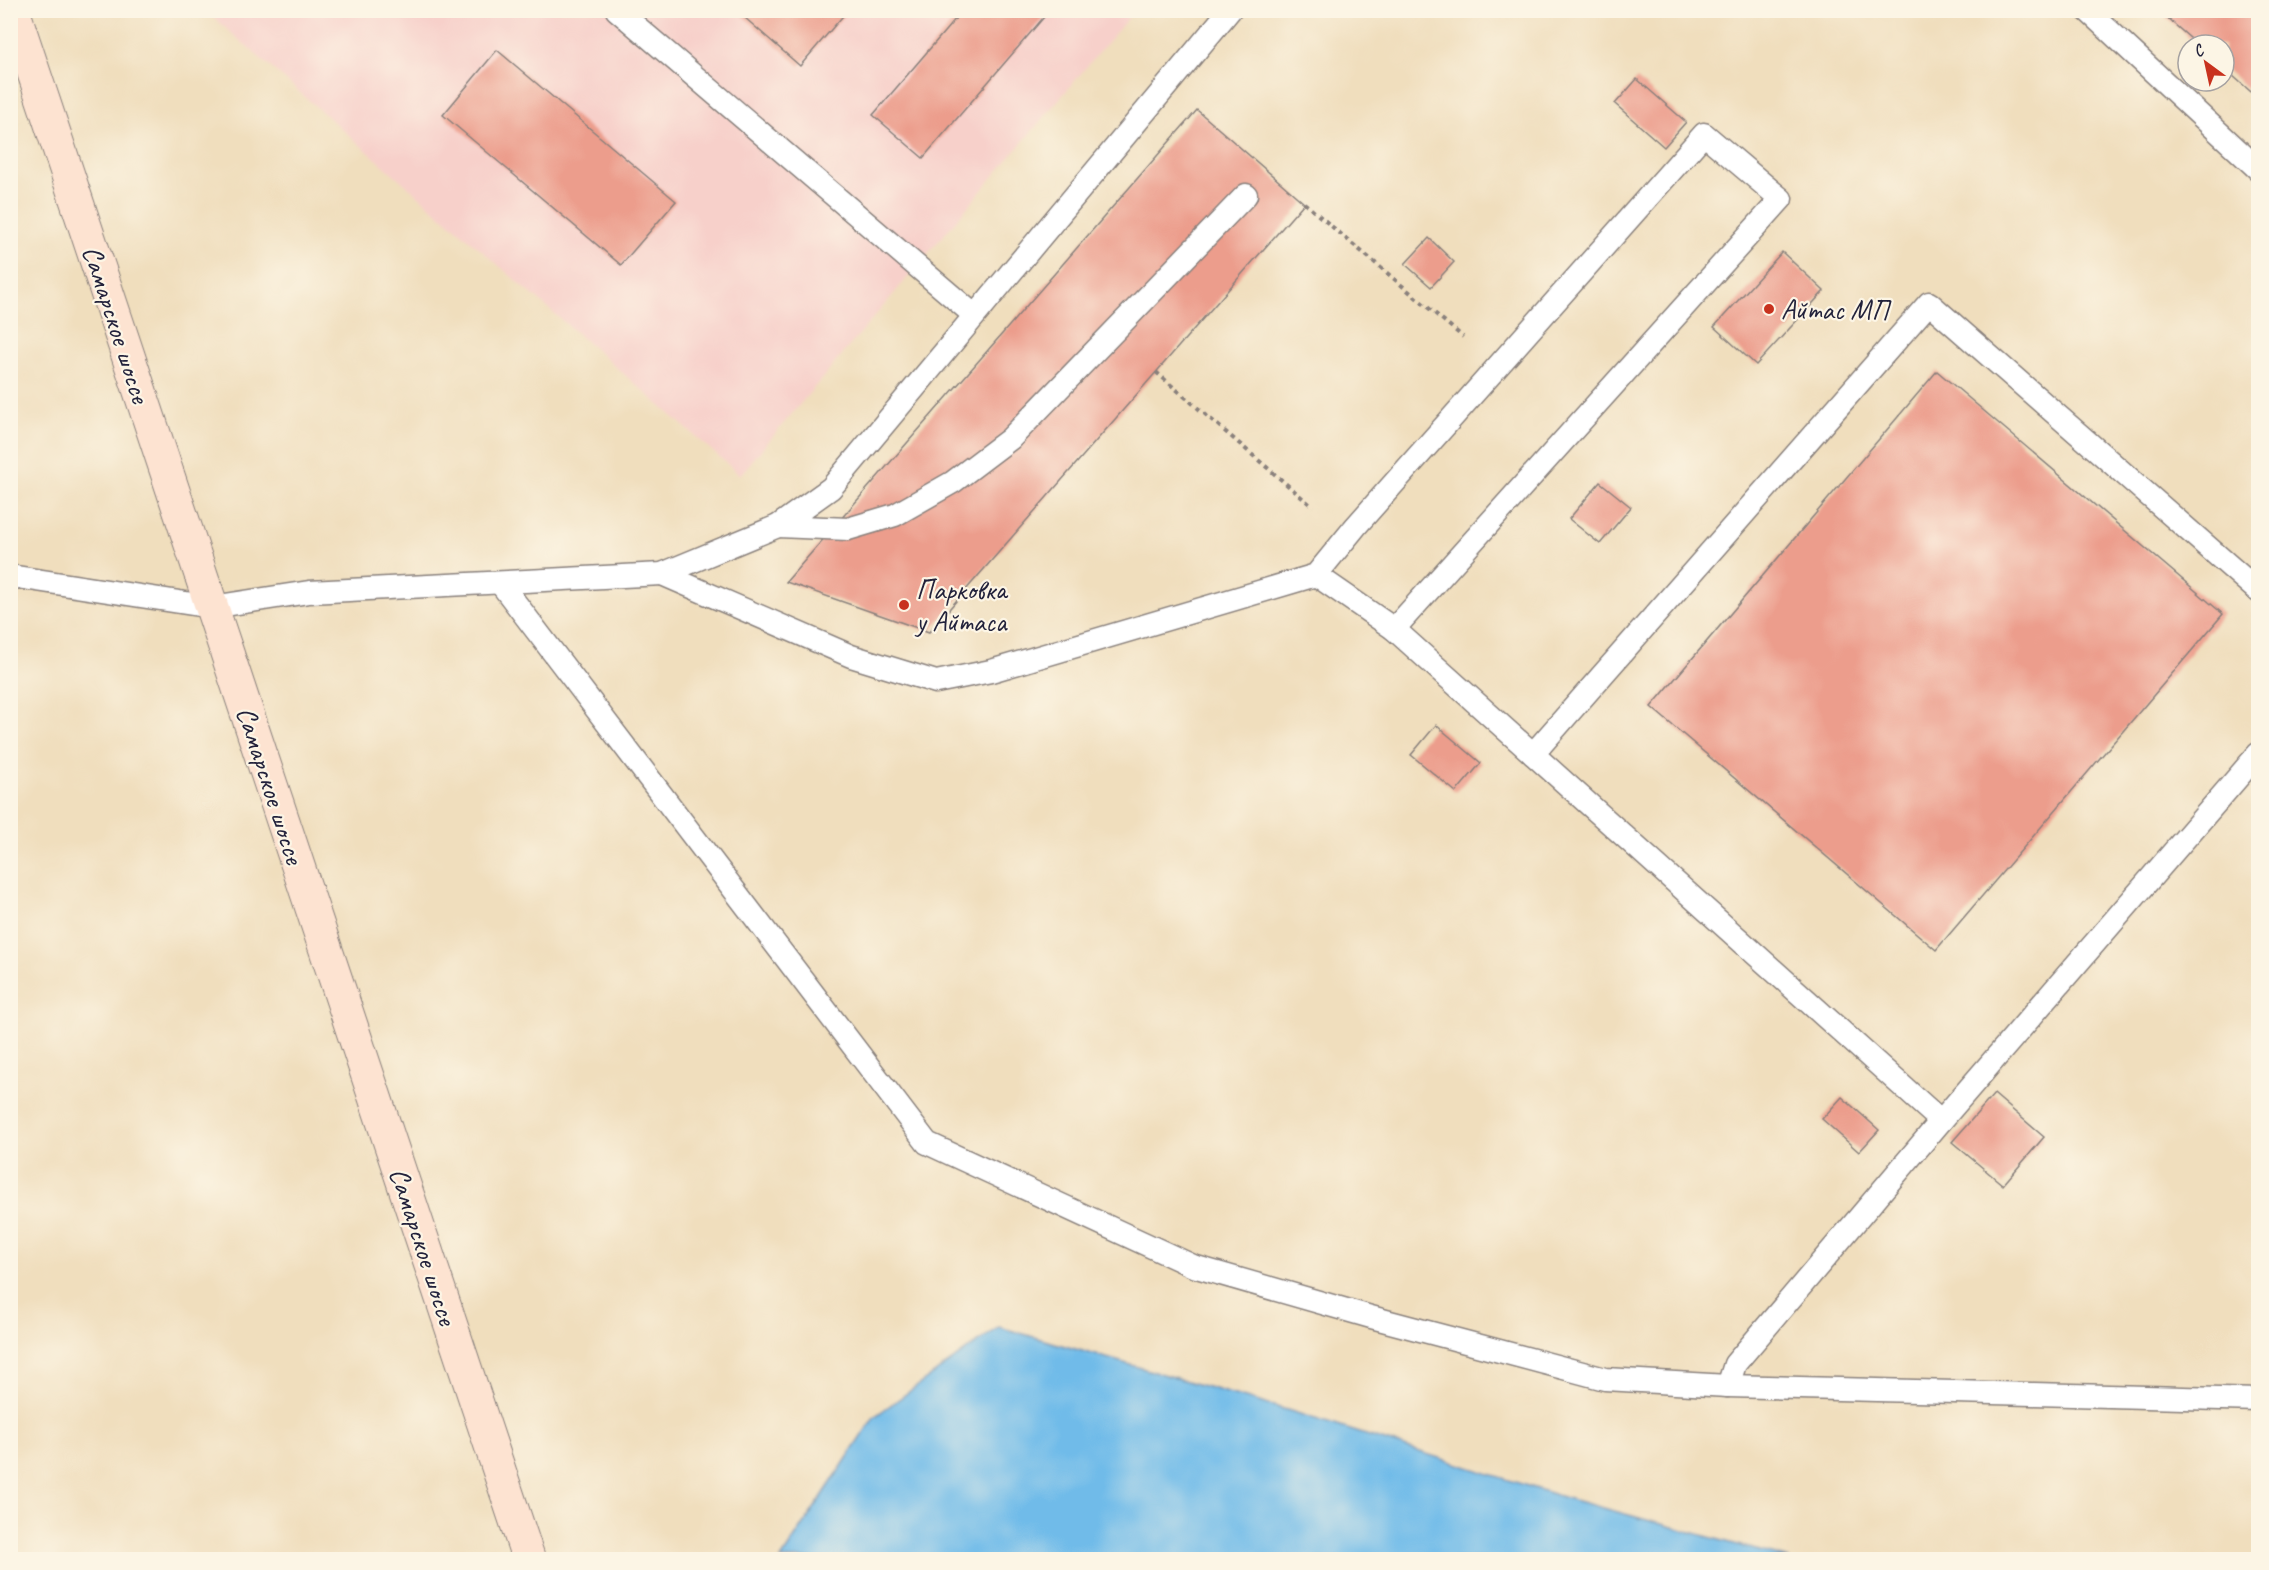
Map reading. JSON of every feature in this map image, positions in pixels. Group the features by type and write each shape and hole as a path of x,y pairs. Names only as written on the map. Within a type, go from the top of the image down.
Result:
{"street":[{"name":"Самарское шоссе","path":"13,10 529,1560"}],"lane":[{"path":"617,10 974,315"},
{"path":"10,576 212,607 309,592 662,574 778,526 831,488 1230,10"},
{"path":"2087,10 2259,170"},
{"path":"662,574 851,656 936,682 991,671 1316,575 1356,526 1704,134 1780,200 1394,629"},
{"path":"778,526 848,529 895,515 953,482 1010,440 1246,195"},
{"path":"1533,754 1929,303 2259,591"},
{"path":"1316,575 1394,629 1941,1121"},
{"path":"501,584 927,1143 1193,1266 1371,1317 1605,1379 1728,1386 2259,1400"},
{"path":"1728,1386 1735,1364 1941,1121 2259,754"}],"path":[{"path":"1304,203 1463,336"},
{"path":"1156,372 1312,507"}],"shaded area":[{"path":"206,11 1134,11 740,475"}],"water":[{"path":"999,1327 1287,1410 1563,1497 1789,1559 781,1559 874,1417"}],"building":[{"path":"736,10 848,10 800,66"},
{"path":"963,10 1050,10 923,158 873,115"},
{"path":"2158,10 2258,10 2258,98 2236,79 2236,33 2184,33"},
{"path":"497,50 676,201 621,265 443,115"},
{"path":"1637,79 1686,122 1664,147 1615,104"},
{"path":"1197,110 1304,203 929,632 786,582"},
{"path":"1429,238 1454,262 1431,287 1405,264"},
{"name":"Айтас МП","path":"1782,252 1824,291 1756,365 1714,327"},
{"path":"1937,371 2223,614 1936,950 1651,707"},
{"path":"1600,482 1631,507 1600,544 1569,519"},
{"path":"1436,725 1481,763 1456,792 1411,755"},
{"path":"1994,1094 2044,1137 2003,1185 1952,1142"},
{"path":"1842,1097 1879,1130 1859,1152 1822,1119"}],"place":[{"name":"Айтас МП","path":"1769,309"},
{"name":"Парковка у Айтаса","path":"904,605"}]}
